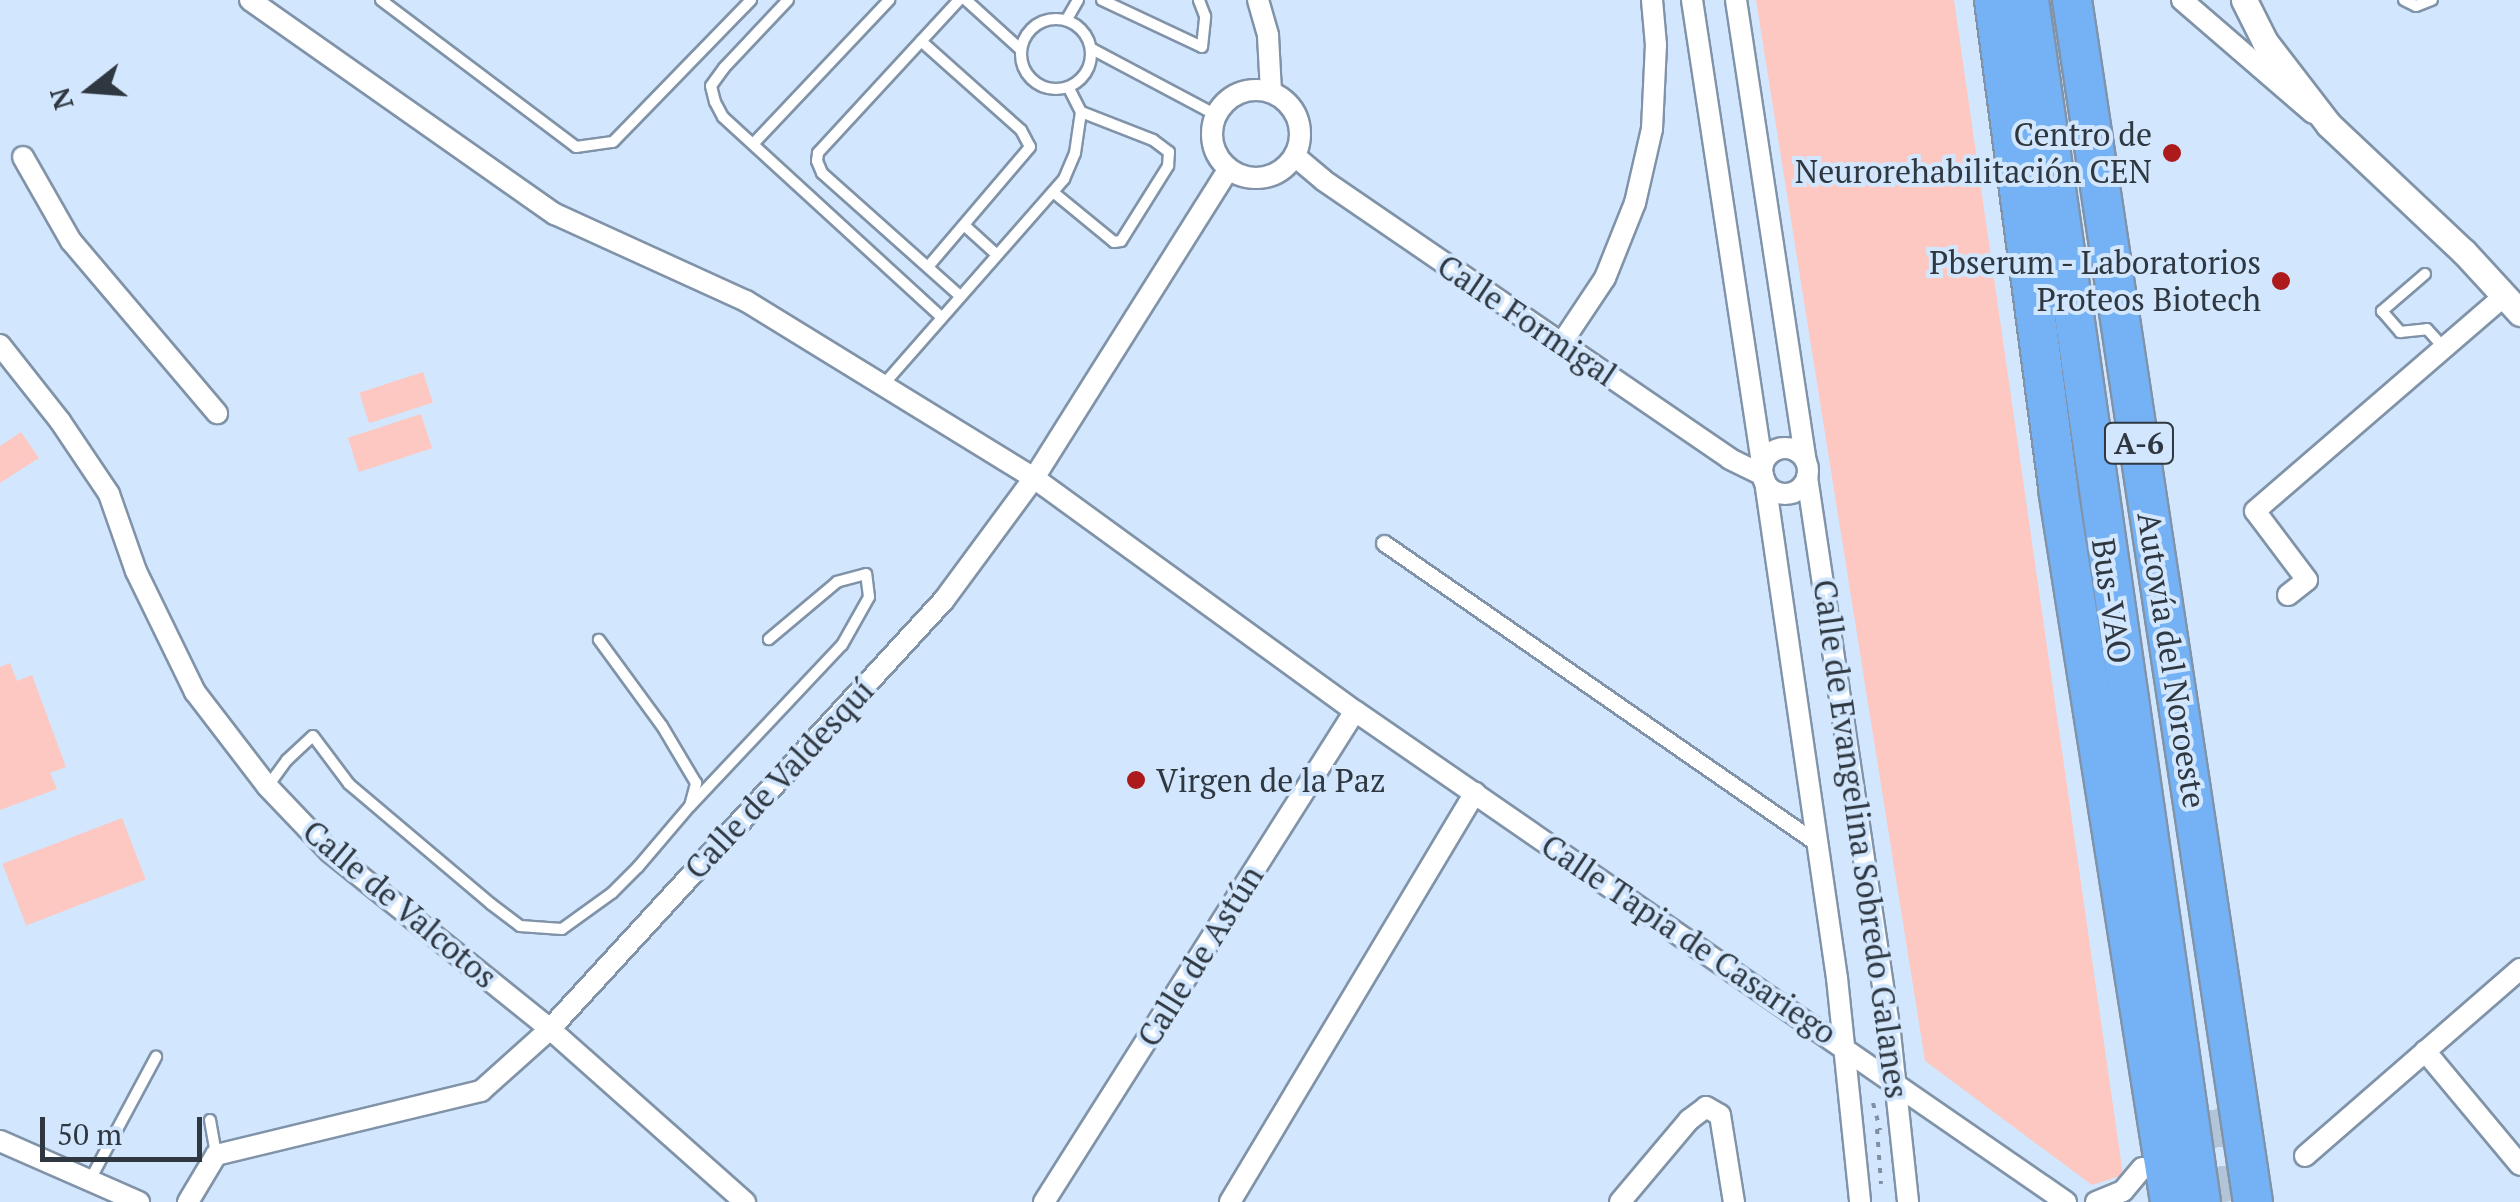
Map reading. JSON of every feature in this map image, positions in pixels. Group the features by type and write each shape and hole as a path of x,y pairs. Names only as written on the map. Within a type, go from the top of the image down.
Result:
{"highway":[{"name":"A-6","path":"1994,0 2072,584 2170,1202"},
{"name":"Bus-VAO","path":"2029,0 2201,1202"},
{"path":"2044,0 2211,1110"},
{"name":"Autovía del Noroeste","path":"2072,0 2253,1202"},
{"path":"2099,0 2127,232 2182,579 2207,886"},
{"path":"2072,584 2070,676 2144,1185"}],"street":[{"name":"Calle Tapia de Casariego","path":"250,0 555,214 746,301 1034,478 1355,711 2066,1202"},
{"path":"1258,0 1268,36 1270,92"},
{"path":"1561,344 1605,278 1634,203 1652,129 1656,45 1652,0"},
{"name":"Calle de Evangelina Sobredo Galanes","path":"1692,0 1818,844 1845,1047 1860,1202"},
{"name":"Calle de Evangelina Sobredo Galanes","path":"1736,0 1896,1082 1908,1202"},
{"path":"2182,0 2284,92 2329,124"},
{"path":"2244,0 2266,42 2329,124 2512,305 2445,349 2255,511 2307,580 2288,595"},
{"path":"1245,90 1270,92 1284,98 1302,130 1296,157 1274,176 1251,180 1228,170 1213,149 1214,114 1245,90"},
{"path":"24,157 71,241 217,413"},
{"name":"Calle Formigal","path":"1296,157 1730,459 1764,474"},
{"name":"Calle de Valdesquí","path":"216,1156 481,1091 550,1029 944,600 1034,478 1228,170"},
{"name":"Calle de Valcotos","path":"0,345 60,421 109,494 136,571 195,692 267,786 330,852 550,1029 746,1202"},
{"path":"1782,449 1796,452 1807,469 1800,489 1788,494 1774,491 1764,474 1770,455 1782,449"},
{"path":"1384,543 1818,844"},
{"name":"Calle de Astún","path":"1044,1202 1355,711"},
{"path":"1230,1202 1476,793"},
{"path":"2305,1156 2520,969"},
{"path":"2425,1051 2520,1165"},
{"path":"1620,1202 1689,1120 1706,1107 1720,1115 1734,1202"},
{"path":"0,1141 140,1202"},
{"path":"188,1202 216,1156"},
{"name":"Calle Tapia de Casariego","path":"2050,1188 2094,1202 2144,1185"}],"lane":[{"path":"380,0 576,147 613,142 750,0"},
{"path":"788,0 711,86 723,117 940,316"},
{"path":"754,143 889,0"},
{"path":"959,294 822,172 818,153 963,0 1020,49"},
{"path":"1066,20 1078,0"},
{"path":"1102,0 1202,47 1206,27 1199,0"},
{"path":"2404,0 2416,6 2432,0"},
{"path":"1046,19 1066,20 1084,30 1092,49 1089,69 1068,87 1056,90 1036,85 1023,69 1020,49 1029,30 1038,24 1046,19"},
{"path":"922,41 1021,130 1030,147 928,267"},
{"path":"1092,49 1214,114"},
{"path":"884,384 959,294 1064,180 1075,153 1081,112 1068,87"},
{"path":"1053,192 1114,242 1121,242 1168,166 1169,152 1154,140 1081,112"},
{"path":"964,225 996,254"},
{"path":"2426,274 2382,310 2400,332 2426,329 2445,349"},
{"path":"267,786 313,736 349,784 520,926 562,929 612,893 842,645 868,596 866,574 837,582 768,639"},
{"path":"599,640 662,726 696,783 690,806"},
{"path":"90,1180 156,1057"},
{"path":"210,1120 216,1156"}],"path":[{"path":"1849,1096 1874,1104 1882,1202"},
{"path":"1877,1129 1902,1137"}],"shaded area":[{"path":"1756,0 1954,0 2123,1175 2092,1185 1925,1061"},
{"path":"423,372 433,402 369,423 359,393"},
{"path":"421,414 432,448 359,472 348,438"},
{"path":"21,432 39,458 0,483 0,446"},
{"path":"10,663 17,681 32,675 66,767 50,773 57,789 0,810 0,667"},
{"path":"122,818 146,880 26,925 3,864"}],"tunnel":[{"path":"2211,1110 2225,1202"}],"place":[{"name":"Centro de Neurorehabilitación CEN","path":"2172,153"},
{"name":"Pbserum - Laboratorios Proteos Biotech","path":"2281,281"},
{"name":"Virgen de la Paz","path":"1136,780"}]}
